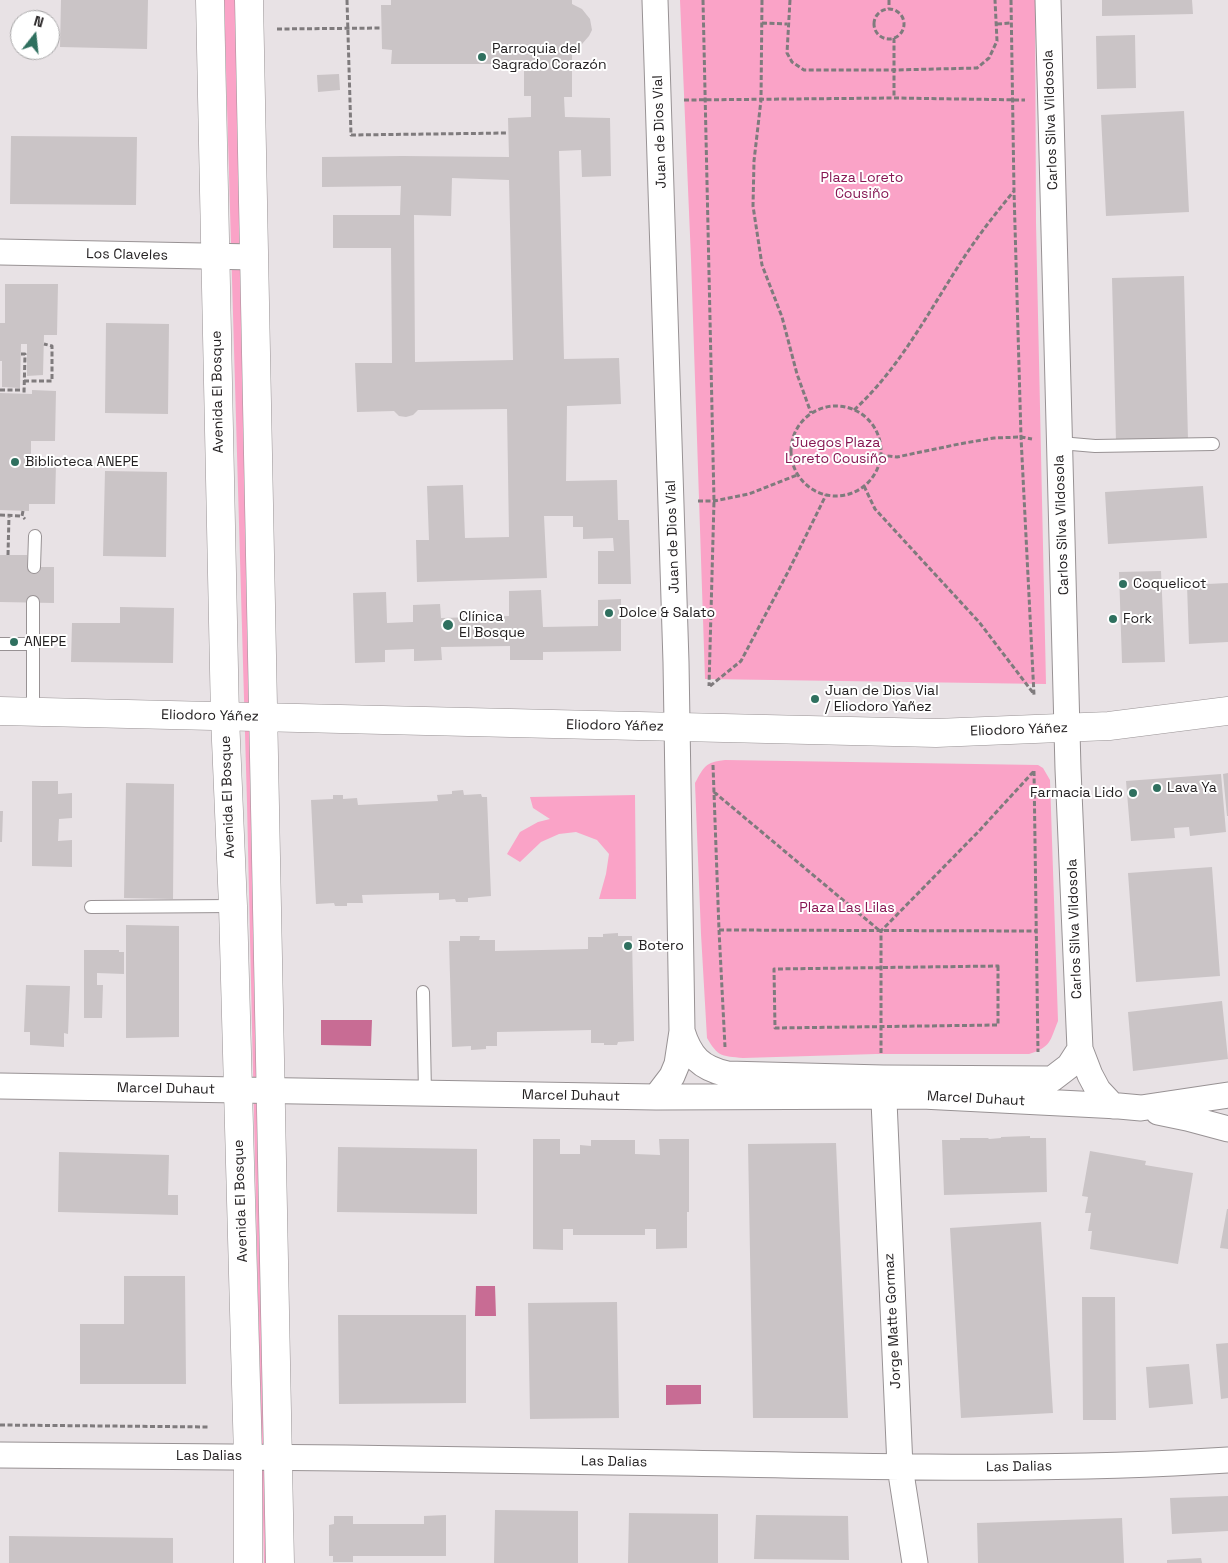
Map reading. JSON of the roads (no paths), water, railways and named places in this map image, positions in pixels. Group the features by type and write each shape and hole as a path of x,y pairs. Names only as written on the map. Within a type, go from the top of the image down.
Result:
{"street":[{"name":"Avenida El Bosque","path":"210,0 225,716 233,906 248,1457 248,1563"},
{"path":"249,0 280,1563"},
{"name":"Juan de Dios Vial","path":"655,0 672,502 682,1031 678,1064 672,1076 656,1097"},
{"name":"Carlos Silva Vildosola","path":"1048,0 1068,729 1080,1049 1098,1090 1113,1106"},
{"name":"Los Claveles","path":"0,252 254,257"},
{"name":"Eliodoro Yáñez","path":"0,710 264,718 936,733 1068,729 1228,711"},
{"path":"682,1031 692,1055 714,1071 727,1074 883,1087 1052,1079 1070,1066 1080,1049"},
{"name":"Marcel Duhaut","path":"0,1086 656,1097 883,1087 922,1096 1141,1108 1228,1129"},
{"name":"Jorge Matte Gormaz","path":"883,1087 900,1467 915,1563"},
{"name":"Marcel Duhaut","path":"1141,1108 1228,1095"},
{"name":"Las Dalias","path":"0,1455 278,1457 900,1467 1158,1465 1228,1460"}],"lane":[{"path":"1060,443 1095,446 1213,444"},
{"path":"34,567 35,536"},
{"path":"33,602 33,712"},
{"path":"0,644 33,644"},
{"path":"91,907 233,906"},
{"path":"422,992 425,1093"}],"place":[{"name":"Parroquia del Sagrado Corazón","path":"482,57"},
{"name":"Biblioteca ANEPE","path":"15,462"},
{"name":"Coquelicot","path":"1123,584"},
{"name":"Dolce & Salato","path":"609,613"},
{"name":"Fork","path":"1113,619"},
{"name":"Clínica El Bosque","path":"448,625"},
{"name":"ANEPE","path":"14,642"},
{"name":"Juan de Dios Vial / Eliodoro Yañez","path":"815,699"},
{"name":"Lava Ya","path":"1157,788"},
{"name":"Farmacia Lido","path":"1133,793"},
{"name":"Botero","path":"628,946"}],"park label":[{"name":"Plaza Loreto Cousiño","path":"862,186"},
{"name":"Juegos Plaza Loreto Cousiño","path":"836,452"},
{"name":"Plaza Las Lilas","path":"847,908"}]}
